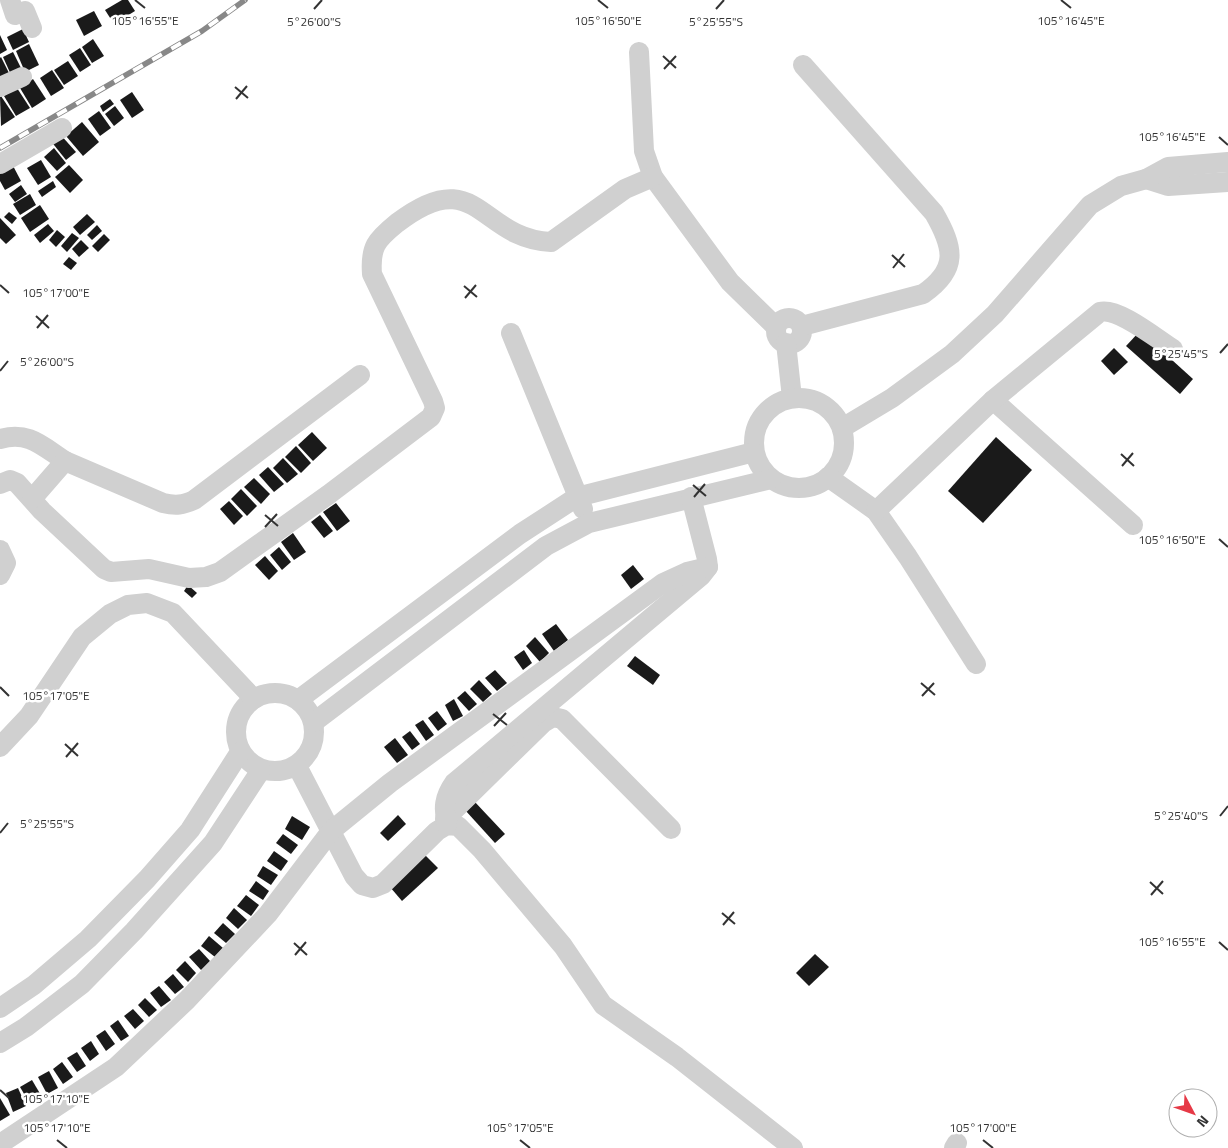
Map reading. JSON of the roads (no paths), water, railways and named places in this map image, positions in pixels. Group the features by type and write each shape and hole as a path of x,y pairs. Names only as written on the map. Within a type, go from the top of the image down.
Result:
{"street":[{"path":"10,0 15,15 25,11 32,28"},
{"path":"640,52 644,152 653,176 730,282 781,335 796,342 799,339 802,326 923,294 938,283 948,268 951,251 946,234 934,213 803,65"},
{"path":"0,87 22,77"},
{"path":"0,164 62,128"},
{"path":"842,428 892,398 952,354 995,314 1090,205 1121,186 1146,179 1168,167 1228,162"},
{"path":"0,484 10,480 17,483 32,500 104,569 111,572 149,569 189,578 206,578 220,572 328,495 431,417 435,408 433,401 372,274 372,251 380,239 421,207 444,198 458,198 473,205 516,234 537,241 551,242 625,189 653,176"},
{"path":"1146,179 1168,186 1228,182"},
{"path":"876,512 993,400 1100,312 1107,310 1122,316 1173,349"},
{"path":"511,333 589,523"},
{"path":"781,335 792,398"},
{"path":"0,439 24,436 32,439 64,462 163,503 183,505 194,500 360,375"},
{"path":"792,398 813,400 831,410 842,428 844,446 839,463 828,477 810,487 790,487 771,479 761,467 754,452 756,428 770,408 792,398"},
{"path":"993,400 1133,525"},
{"path":"298,700 520,534 577,497 754,452"},
{"path":"32,500 64,462"},
{"path":"828,477 876,512 908,557 976,664"},
{"path":"314,722 546,546 589,523 771,479"},
{"path":"446,822 444,803 446,793 454,783 702,576 708,567 691,497"},
{"path":"0,550 6,563 0,575"},
{"path":"0,1144 116,1067 180,1007 268,914 331,831 390,783 663,583 687,572 708,567"},
{"path":"0,747 29,716 82,637 110,614 128,604 147,603 159,606 172,613 254,699"},
{"path":"269,693 284,693 298,700 308,709 314,722 314,738 308,754 297,766 279,772 261,770 249,763 240,752 236,738 237,723 243,709 254,699 269,693"},
{"path":"297,766 354,876 362,884 373,888 383,884 543,723 553,717 562,719 671,829"},
{"path":"0,1008 34,985 88,939 147,879 190,830 240,752"},
{"path":"0,1043 26,1027 82,984 134,931 213,843 261,770"},
{"path":"446,822 458,826 511,883 568,952 603,1005 677,1057 793,1148"}],"railway":[{"path":"0,148 202,31 245,0"}]}
